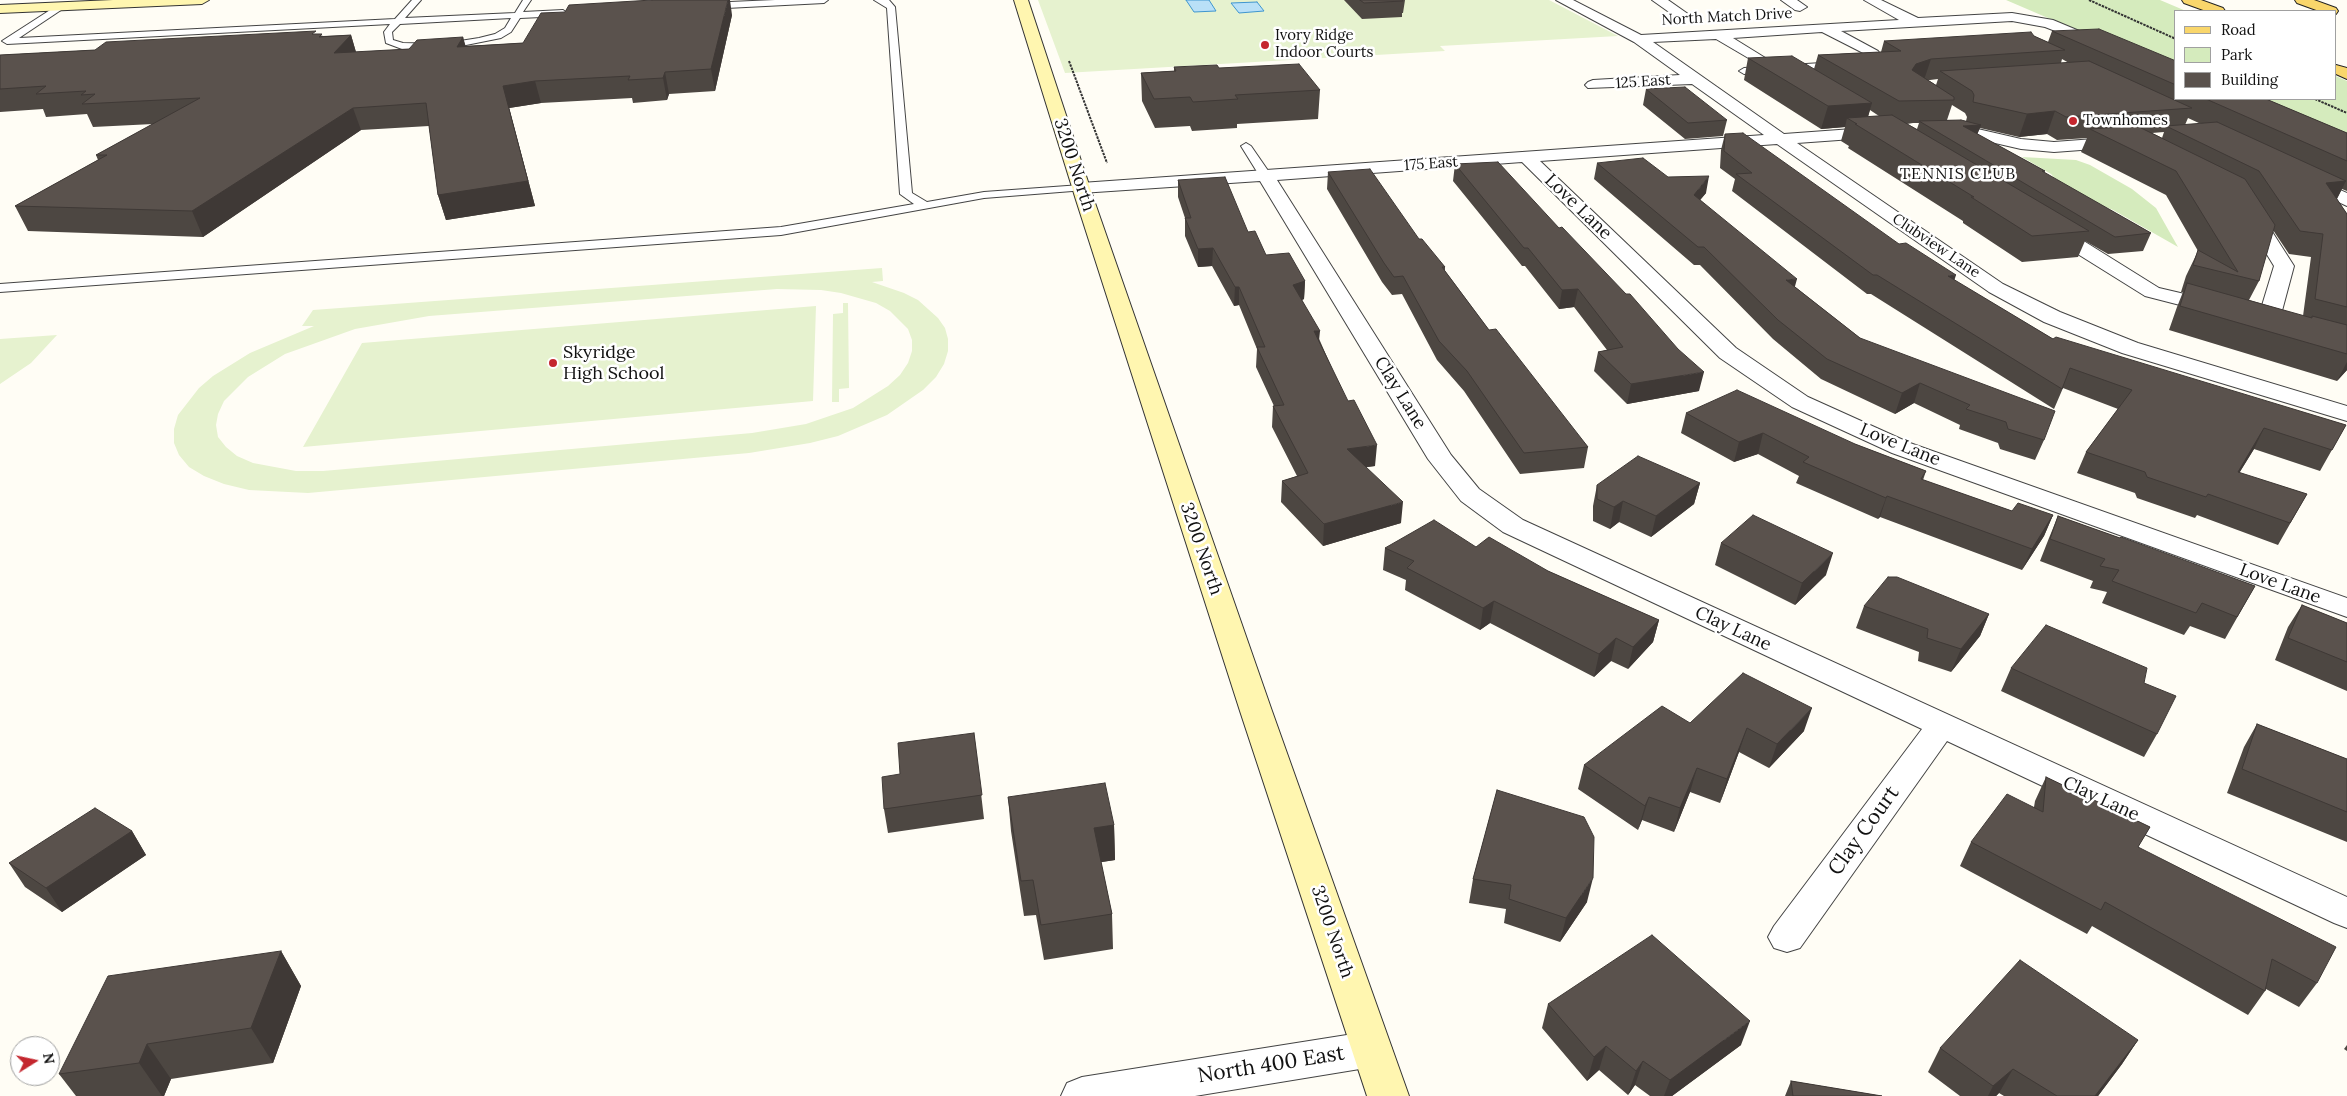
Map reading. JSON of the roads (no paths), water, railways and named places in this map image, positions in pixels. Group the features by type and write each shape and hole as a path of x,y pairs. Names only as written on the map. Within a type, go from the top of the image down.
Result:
{"main road":[{"path":"2302,0 2328,10"},
{"path":"2183,1 2196,10"},
{"path":"2183,1 2214,10"}],"street":[{"path":"0,9 202,0"},
{"name":"3200 North","path":"1021,0 1081,188 1256,712 1388,1096"},
{"name":"Clubview Lane","path":"1564,0 1639,39 1693,79 1996,288 2052,317 2130,348 2347,414"},
{"path":"1659,0 1681,14"},
{"path":"1788,0 1800,7"},
{"path":"1871,0 1916,23"},
{"name":"North Match Drive","path":"1639,39 2028,18 2048,23 2091,41"},
{"path":"1932,22 1955,33"},
{"path":"1824,28 1873,54"},
{"path":"1718,34 1762,62"},
{"path":"1787,69 1811,83"},
{"name":"125 East","path":"1593,85 1693,79"},
{"path":"1949,112 1957,117 1956,129"},
{"name":"175 East","path":"1081,188 1780,139 1896,134 1868,117"},
{"path":"1929,130 1956,129 2021,144 2054,147 2136,143"},
{"name":"Love Lane","path":"1527,158 1728,353 1800,402 1901,448 2347,608"},
{"path":"2293,174 2347,200"},
{"name":"Clay Lane","path":"1266,175 1441,459 1470,495 1513,526 2347,913"},
{"path":"2242,198 2284,266 2277,325 2249,317"},
{"path":"2035,219 2152,292 2230,312"},
{"name":"Clay Court","path":"1787,937 1941,726"},
{"name":"North 400 East","path":"1082,1096 1372,1048"}],"lane":[{"path":"417,0 388,32 389,41 402,46 441,47 479,42 498,36 508,30 527,0"},
{"path":"693,7 824,0"},
{"path":"878,0 886,2 891,7 906,194 923,205"},
{"path":"4,44 61,6"},
{"path":"4,44 576,12"},
{"path":"1744,71 1840,65"},
{"path":"1246,146 1266,175"},
{"path":"0,288 781,231 984,195 1081,188"}],"water":[{"path":"1186,0 1209,0 1216,11 1194,12"},
{"path":"1257,2 1264,11 1239,13 1231,3"}],"place":[{"name":"Ivory Ridge Indoor Courts","path":"1265,45"},
{"name":"Townhomes","path":"2073,121"},
{"name":"Skyridge High School","path":"553,363"}],"district":[{"name":"TENNIS CLUB","path":"1958,174"}]}
